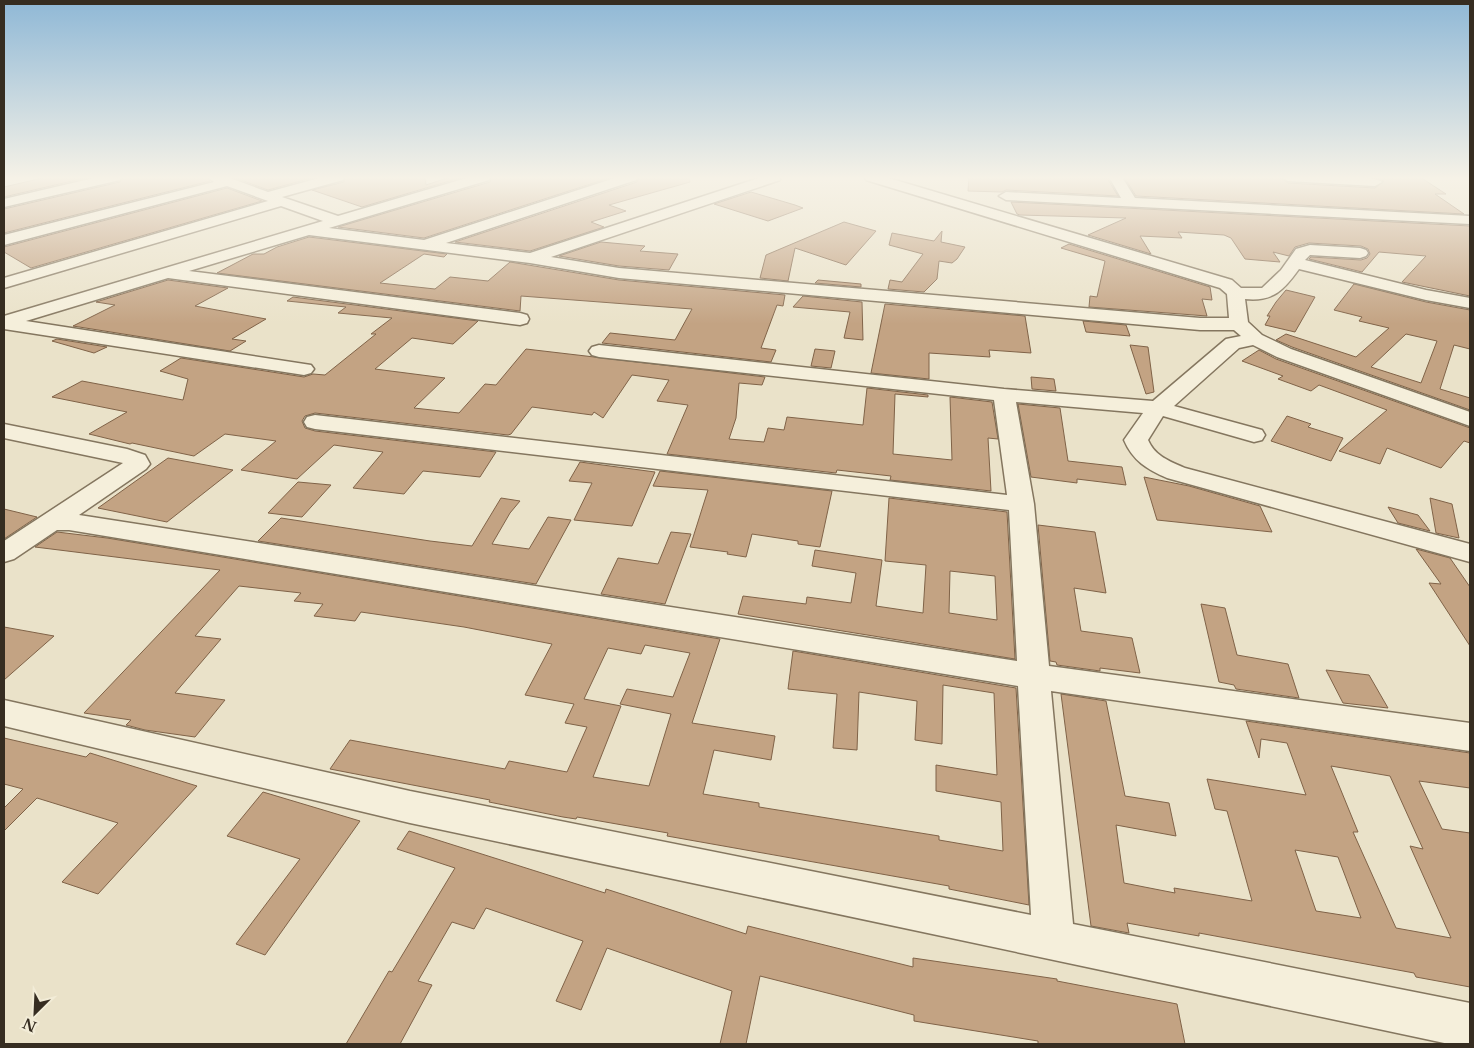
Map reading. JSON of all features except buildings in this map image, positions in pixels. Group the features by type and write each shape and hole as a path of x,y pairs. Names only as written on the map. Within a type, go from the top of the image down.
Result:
{"street":[{"path":"4,240 55,226"},
{"path":"4,283 188,226"},
{"path":"4,323 320,226"},
{"path":"422,245 481,226"},
{"path":"530,258 627,226"},
{"path":"1034,226 1226,284 1236,292 1256,294 1267,292 1296,263 1302,252 1310,250 1360,253"},
{"path":"306,230 530,258 619,273 1200,324 1247,331 1284,353 1470,419"},
{"path":"1296,263 1426,295 1470,303"},
{"path":"164,273 520,319"},
{"path":"1236,292 1247,331"},
{"path":"4,323 304,369"},
{"path":"1247,331 1158,408 1136,440 1141,453 1153,463 1176,473 1470,553"},
{"path":"599,351 1004,395 1158,408 1254,435"},
{"path":"1004,395 1021,504 1052,940"},
{"path":"314,422 1021,504"},
{"path":"4,431 137,460 138,464 4,553"},
{"path":"51,522 79,524 1034,676 1470,737"},
{"path":"4,713 420,810 1470,1026"}]}
